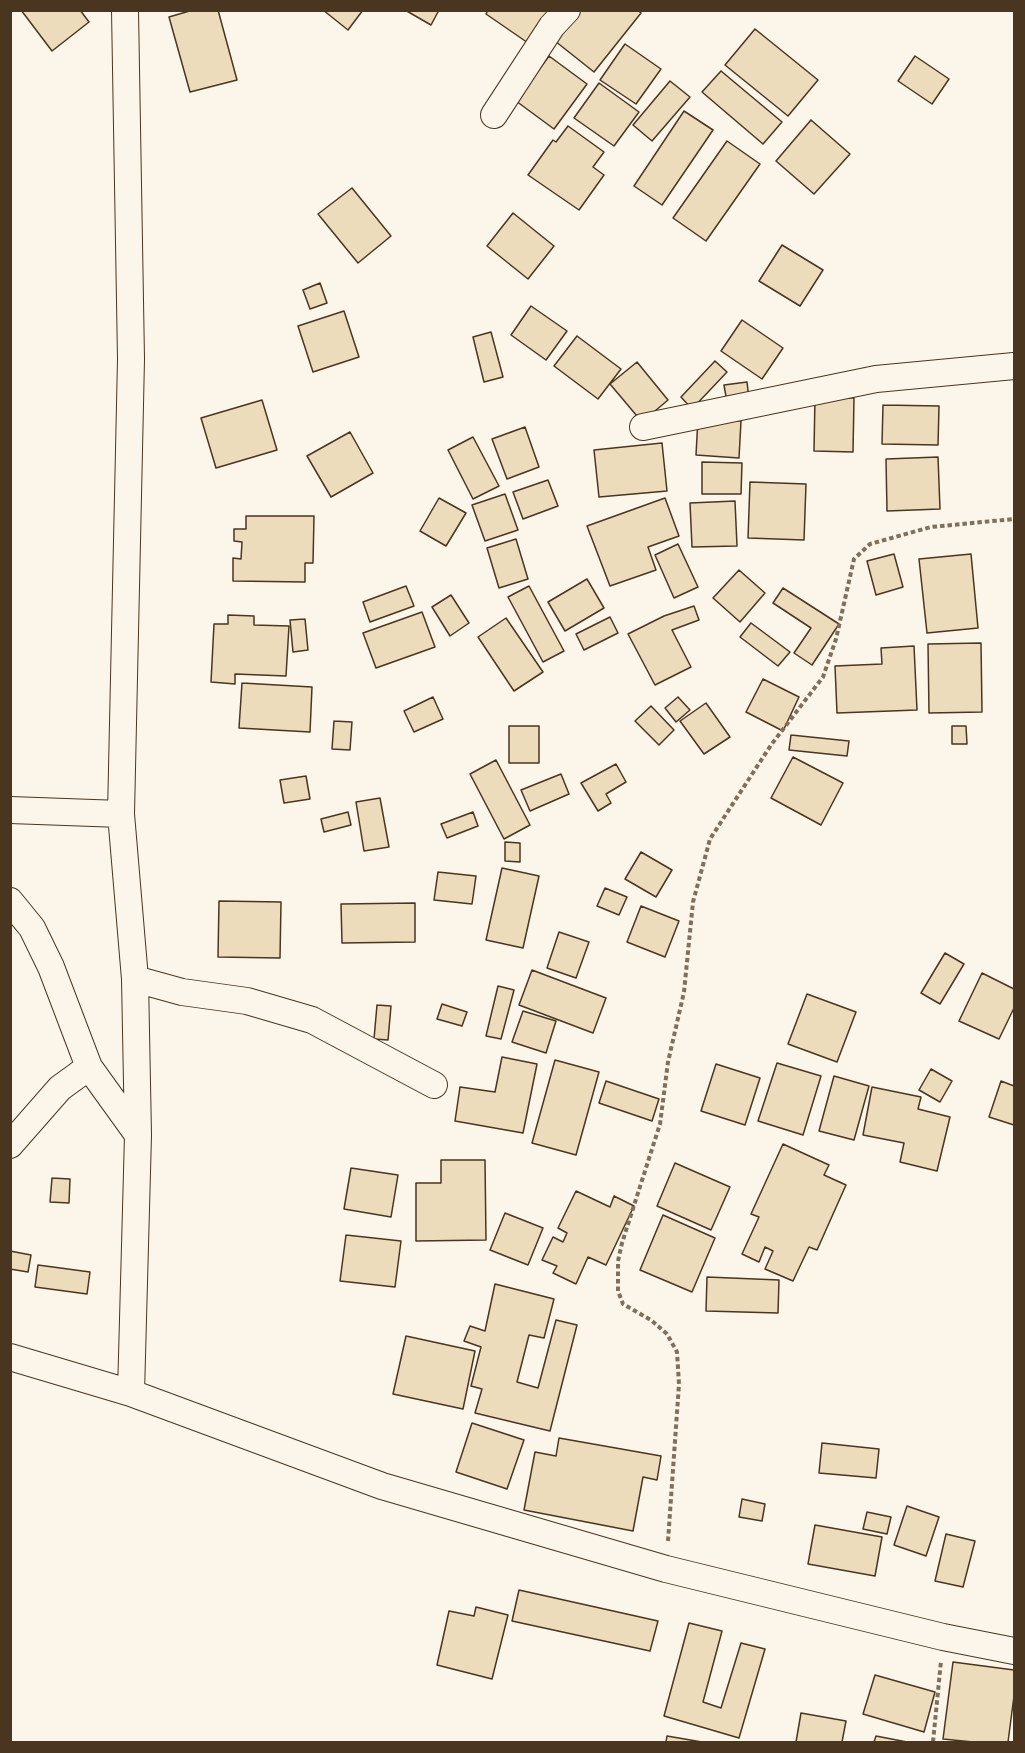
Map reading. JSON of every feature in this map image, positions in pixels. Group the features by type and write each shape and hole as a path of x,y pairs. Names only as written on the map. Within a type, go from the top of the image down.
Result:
{"street":[{"path":"125,10 131,359 121,814 135,979 138,1135 132,1393"},
{"path":"494,115 552,26 567,10"},
{"path":"643,427 876,379 1014,366"},
{"path":"10,810 121,814"},
{"path":"10,901 32,928 89,1067 138,1135"},
{"path":"135,979 182,992 247,1001 312,1020 434,1086"},
{"path":"10,1145 60,1088 89,1067"},
{"path":"10,1357 132,1393 382,1486 666,1569 943,1637 1014,1651"}],"path":[{"path":"666,1569 679,1384 677,1352 667,1334 651,1320 623,1304 618,1291 618,1261 660,1124 668,1062 684,992 693,902 710,839 771,745 823,677 836,639 854,559 870,544 931,527 1014,519"},
{"path":"933,1743 943,1637"}],"building":[{"path":"21,10 80,10 89,22 52,51"},
{"path":"193,10 218,10 237,80 190,92 169,17"},
{"path":"323,10 363,10 348,30"},
{"path":"405,10 439,10 431,25"},
{"path":"488,10 555,10 531,45 486,14"},
{"path":"580,10 638,10 641,13 594,72 555,41"},
{"path":"755,29 818,80 788,116 725,65"},
{"path":"625,44 661,69 636,104 600,80"},
{"path":"549,56 587,84 554,129 516,101"},
{"path":"915,56 949,79 932,104 898,81"},
{"path":"721,71 782,122 763,144 702,92"},
{"path":"670,81 690,97 652,141 633,125"},
{"path":"599,83 639,112 614,146 574,118"},
{"path":"684,111 713,130 662,205 634,186"},
{"path":"811,120 850,154 814,194 776,161"},
{"path":"568,126 604,152 593,167 604,175 579,210 528,175 553,140 556,142"},
{"path":"727,141 760,164 706,241 673,218"},
{"path":"352,188 391,236 358,263 318,214"},
{"path":"513,213 554,246 528,279 487,246"},
{"path":"782,245 823,270 800,306 759,281"},
{"path":"320,283 327,303 310,309 303,290"},
{"path":"531,306 567,331 546,360 511,335"},
{"path":"344,311 359,357 313,372 298,326"},
{"path":"742,320 783,348 762,379 721,351"},
{"path":"491,332 503,377 484,382 473,337"},
{"path":"577,336 621,369 598,399 554,366"},
{"path":"715,361 727,372 692,409 681,397"},
{"path":"637,362 668,400 642,422 610,384"},
{"path":"747,382 749,399 727,402 724,385"},
{"path":"815,397 854,398 853,452 814,451"},
{"path":"262,400 277,450 216,468 201,418"},
{"path":"883,405 939,406 938,445 882,444"},
{"path":"698,418 741,421 739,458 696,455"},
{"path":"525,427 539,467 507,479 492,439"},
{"path":"350,432 373,473 331,497 307,456"},
{"path":"473,437 499,486 473,499 448,450"},
{"path":"662,443 667,491 599,497 594,450"},
{"path":"938,457 940,509 887,511 886,459"},
{"path":"702,462 742,463 741,494 702,494"},
{"path":"548,480 558,506 523,519 513,492"},
{"path":"750,482 806,484 804,540 748,538"},
{"path":"505,494 518,530 485,541 472,505"},
{"path":"439,498 466,513 446,546 420,531"},
{"path":"665,498 679,536 648,547 656,570 610,586 587,526"},
{"path":"735,501 737,546 692,547 690,503"},
{"path":"246,516 314,516 313,563 305,563 305,582 233,581 233,558 241,559 242,542 234,541 234,529 246,529"},
{"path":"516,539 528,579 499,588 487,548"},
{"path":"678,544 698,587 674,598 655,555"},
{"path":"894,554 903,587 876,595 867,561"},
{"path":"971,554 978,628 927,633 919,559"},
{"path":"739,570 765,593 740,622 713,598"},
{"path":"587,579 604,608 565,631 548,602"},
{"path":"406,586 414,606 370,622 363,602"},
{"path":"529,586 564,651 543,662 508,597"},
{"path":"783,588 839,624 812,665 794,653 811,628 773,603"},
{"path":"451,595 469,623 450,636 432,607"},
{"path":"694,606 699,620 672,630 691,667 655,685 628,634 664,616"},
{"path":"422,612 435,647 376,668 363,633"},
{"path":"228,615 254,616 254,625 289,626 286,676 235,674 235,684 211,682 214,624 228,624"},
{"path":"610,617 618,633 584,650 576,634"},
{"path":"506,618 543,672 514,691 478,637"},
{"path":"305,619 308,650 293,652 290,620"},
{"path":"751,623 790,652 778,666 740,637"},
{"path":"981,643 982,712 929,713 928,644"},
{"path":"914,646 917,710 837,713 835,666 882,664 881,648"},
{"path":"763,679 799,697 783,731 746,712"},
{"path":"242,683 312,687 310,732 239,728"},
{"path":"433,697 443,719 414,732 404,711"},
{"path":"678,697 690,710 676,722 665,708"},
{"path":"706,703 730,737 704,754 680,721"},
{"path":"651,706 674,730 659,745 635,721"},
{"path":"334,721 352,722 350,750 332,749"},
{"path":"509,726 539,726 539,763 509,763"},
{"path":"952,726 966,726 967,744 952,744"},
{"path":"791,735 849,741 847,756 789,750"},
{"path":"793,757 843,783 821,825 771,798"},
{"path":"496,760 530,825 504,839 470,774"},
{"path":"616,764 626,782 606,794 611,803 598,811 581,783"},
{"path":"561,774 569,794 530,811 521,790"},
{"path":"306,776 310,799 284,803 280,780"},
{"path":"380,798 389,847 364,851 356,802"},
{"path":"348,812 351,825 324,832 321,819"},
{"path":"473,812 478,826 447,838 441,824"},
{"path":"505,842 520,843 520,862 505,861"},
{"path":"641,852 672,870 656,897 625,879"},
{"path":"502,868 539,876 523,948 486,940"},
{"path":"438,872 476,876 472,904 434,900"},
{"path":"605,888 627,897 619,915 597,906"},
{"path":"219,901 281,902 280,958 218,957"},
{"path":"415,903 415,942 342,943 341,904"},
{"path":"641,906 679,921 665,957 627,942"},
{"path":"559,932 589,942 576,978 547,968"},
{"path":"945,953 964,964 940,1004 921,993"},
{"path":"532,970 606,998 593,1033 519,1005"},
{"path":"982,973 1014,989 1014,1008 999,1039 959,1021"},
{"path":"498,986 514,990 501,1039 486,1036"},
{"path":"807,994 856,1012 837,1062 788,1044"},
{"path":"442,1004 467,1012 462,1026 437,1019"},
{"path":"377,1005 391,1006 388,1040 374,1039"},
{"path":"523,1011 556,1021 546,1053 512,1042"},
{"path":"502,1057 537,1064 523,1133 455,1121 460,1087 495,1092"},
{"path":"555,1060 599,1072 576,1155 532,1143"},
{"path":"777,1063 821,1076 803,1135 758,1121"},
{"path":"716,1064 760,1078 745,1125 701,1111"},
{"path":"931,1069 952,1081 940,1102 919,1090"},
{"path":"834,1076 869,1086 854,1140 819,1131"},
{"path":"606,1081 659,1099 652,1121 599,1103"},
{"path":"1001,1081 1014,1086 1014,1125 989,1117"},
{"path":"872,1087 921,1097 918,1109 950,1117 937,1171 900,1162 904,1143 863,1135"},
{"path":"783,1144 829,1165 824,1175 846,1185 817,1250 809,1247 793,1281 765,1269 773,1251 765,1247 759,1262 742,1254 759,1217 751,1214"},
{"path":"441,1160 485,1160 486,1240 416,1241 416,1183 441,1183"},
{"path":"675,1163 730,1187 711,1230 657,1206"},
{"path":"351,1168 398,1175 391,1217 344,1209"},
{"path":"52,1178 70,1179 69,1203 50,1202"},
{"path":"576,1191 610,1207 614,1196 634,1206 606,1265 588,1257 576,1284 553,1273 557,1266 542,1260 553,1237 563,1242 567,1233 558,1228"},
{"path":"505,1213 543,1228 528,1265 490,1250"},
{"path":"663,1215 715,1238 692,1292 640,1270"},
{"path":"346,1235 401,1241 395,1287 340,1281"},
{"path":"10,1251 31,1255 28,1272 10,1269"},
{"path":"38,1265 90,1272 87,1294 35,1287"},
{"path":"707,1277 779,1280 778,1313 706,1311"},
{"path":"495,1284 554,1299 544,1338 529,1335 517,1382 538,1388 556,1320 577,1325 550,1431 475,1413 482,1389 471,1386 481,1347 464,1341 470,1326 485,1331"},
{"path":"406,1336 475,1351 463,1409 393,1394"},
{"path":"472,1423 524,1440 507,1489 456,1472"},
{"path":"559,1438 661,1456 657,1480 643,1477 633,1531 524,1510 535,1452 556,1456"},
{"path":"822,1443 879,1449 876,1478 819,1473"},
{"path":"742,1499 765,1504 762,1521 739,1517"},
{"path":"907,1506 939,1517 926,1556 894,1545"},
{"path":"867,1512 891,1517 887,1534 863,1529"},
{"path":"815,1525 882,1537 875,1576 808,1564"},
{"path":"946,1534 975,1541 963,1587 935,1581"},
{"path":"519,1590 658,1621 650,1651 512,1621"},
{"path":"476,1607 508,1615 492,1679 437,1665 449,1611 474,1616"},
{"path":"689,1623 722,1631 703,1702 721,1708 741,1643 765,1649 739,1738 664,1716"},
{"path":"953,1662 1014,1670 1014,1696 1008,1742 943,1739"},
{"path":"875,1675 935,1692 924,1732 863,1714"},
{"path":"801,1713 846,1721 842,1742 796,1742"},
{"path":"667,1736 702,1742 666,1742"},
{"path":"876,1736 907,1742 874,1742"}]}
